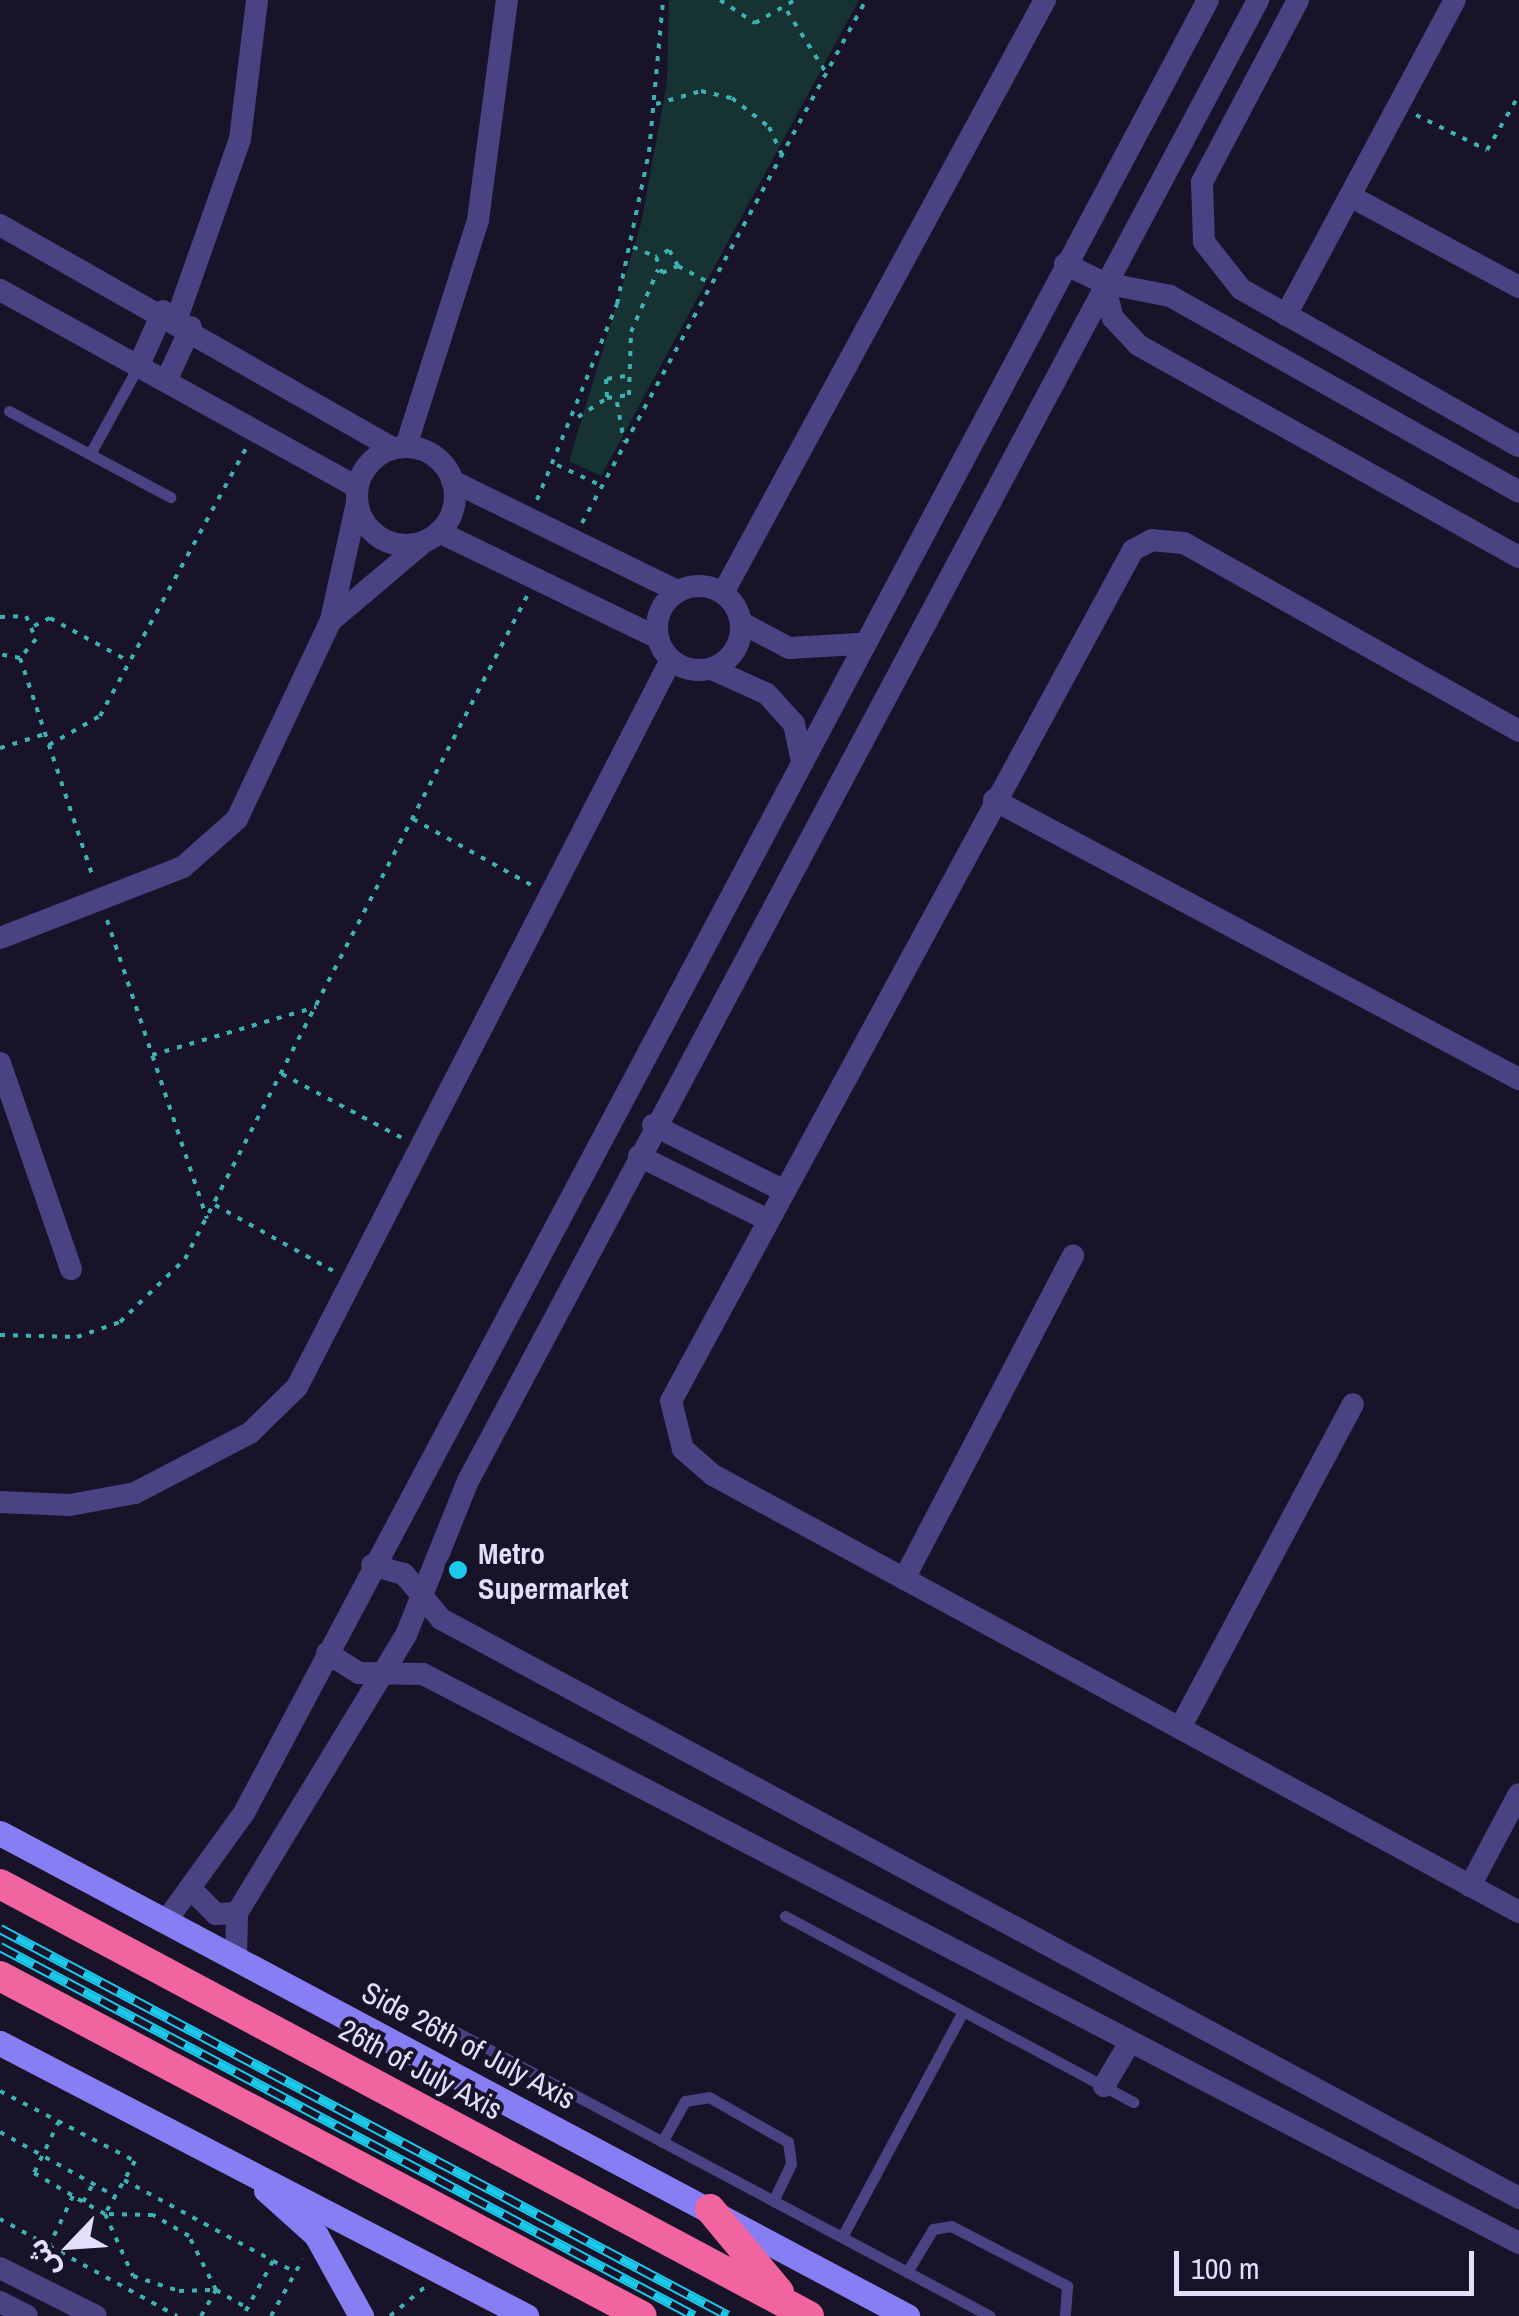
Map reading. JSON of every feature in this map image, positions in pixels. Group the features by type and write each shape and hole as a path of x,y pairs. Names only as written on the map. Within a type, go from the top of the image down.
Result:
{"highway":[{"name":"26th of July Axis","path":"0,1884 800,2311"},
{"path":"0,1976 642,2316"},
{"path":"710,2209 800,2311"}],"main road":[{"name":"Side 26th of July Axis","path":"0,1833 907,2316"},
{"path":"0,2043 526,2316"},
{"path":"236,2163 316,2235 361,2316"}],"street":[{"path":"167,379 177,319 236,154 256,0"},
{"path":"0,938 102,903 183,867 237,819 331,620 357,495 369,462 400,447 478,220 507,0"},
{"path":"724,593 1044,0"},
{"path":"166,1921 194,1892 327,1653 858,644 1208,0"},
{"path":"236,1958 237,1914 383,1673 418,1593 654,1125 1258,0"},
{"path":"1298,0 1202,182 1198,212 1219,269 1286,315 1519,446"},
{"path":"1286,315 1455,0"},
{"path":"1350,196 1519,287"},
{"path":"0,225 177,319 400,447 434,456 452,480 678,591 724,593"},
{"path":"1065,264 1104,283 1170,296 1519,492"},
{"path":"1104,283 1113,318 1138,346 1519,557"},
{"path":"0,290 257,427 357,495 390,542 432,537 536,579 658,638 671,660 712,669 767,694 794,724 801,758"},
{"path":"138,365 177,319"},
{"path":"331,620 432,537 454,508 452,480"},
{"path":"1519,731 1163,538 1126,558 672,1389 677,1437 712,1475 1519,1912"},
{"path":"658,638 662,606 678,591"},
{"path":"724,593 742,624 790,648 858,644"},
{"path":"712,669 735,652 742,624"},
{"path":"0,1502 70,1505 196,1469 297,1387 356,1284 671,660"},
{"path":"994,800 1519,1079"},
{"path":"0,1062 70,1269"},
{"path":"654,1125 782,1190"},
{"path":"639,1156 766,1220"},
{"path":"904,1579 1073,1256"},
{"path":"1180,1728 1353,1404"},
{"path":"372,1565 404,1574 442,1620 1519,2198"},
{"path":"327,1653 358,1674 422,1674 1519,2243"},
{"path":"1470,1886 1519,1794"},
{"path":"194,1892 216,1914 237,1914"},
{"path":"1104,2086 1130,2042"},
{"path":"0,2268 96,2316"},
{"path":"0,2302 27,2316"}],"lane":[{"path":"90,454 138,365"},
{"path":"8,412 170,498"},
{"path":"785,1916 1134,2102"},
{"path":"842,2237 963,2011"},
{"path":"430,2018 990,2316"},
{"path":"662,2142 685,2102 709,2098 788,2142 791,2164 773,2201"},
{"path":"908,2272 933,2229 950,2226 1067,2286 1066,2316"}],"path":[{"path":"526,516 557,465 578,417 631,247 656,104 664,0"},
{"path":"720,0 755,23 788,11 795,0"},
{"path":"573,540 866,0"},
{"path":"788,11 826,74"},
{"path":"656,104 701,92 732,98 769,126 782,155"},
{"path":"1399,106 1480,151 1492,146 1519,95"},
{"path":"631,247 656,257"},
{"path":"656,257 669,250 678,266 710,283"},
{"path":"607,398 617,402 629,396 625,376 635,318 658,270 656,257"},
{"path":"658,270 678,266"},
{"path":"607,398 606,379 625,376"},
{"path":"578,417 607,398"},
{"path":"617,402 626,443"},
{"path":"49,745 92,724 130,662 257,427"},
{"path":"557,465 602,486"},
{"path":"0,1335 77,1338 120,1322 156,1294 216,1205 536,579"},
{"path":"0,616 26,616 34,626"},
{"path":"130,662 50,618 34,626 20,658 207,1219"},
{"path":"0,654 20,658"},
{"path":"0,748 45,734"},
{"path":"413,819 551,897"},
{"path":"152,1055 316,1007"},
{"path":"282,1074 423,1149"},
{"path":"216,1205 356,1284"},
{"path":"0,2102 2,2092 134,2161 105,2214 120,2265 144,2281 216,2290 248,2308"},
{"path":"59,2121 34,2173 105,2214 153,2215 190,2236 216,2290"},
{"path":"0,2132 115,2196"},
{"path":"124,2180 296,2272"},
{"path":"83,2202 94,2184"},
{"path":"49,2246 73,2196"},
{"path":"0,2218 177,2316"},
{"path":"272,2316 316,2235"},
{"path":"243,2316 273,2261"},
{"path":"390,2316 443,2272"},
{"path":"137,2294 144,2281"},
{"path":"215,2316 203,2313 216,2290"}],"green space":[{"path":"669,0 859,0 601,476 569,461 641,224 667,82"}],"railway":[{"path":"0,1929 728,2316"},
{"path":"0,1947 694,2316"}],"place":[{"name":"Metro Supermarket","path":"458,1570"}]}
